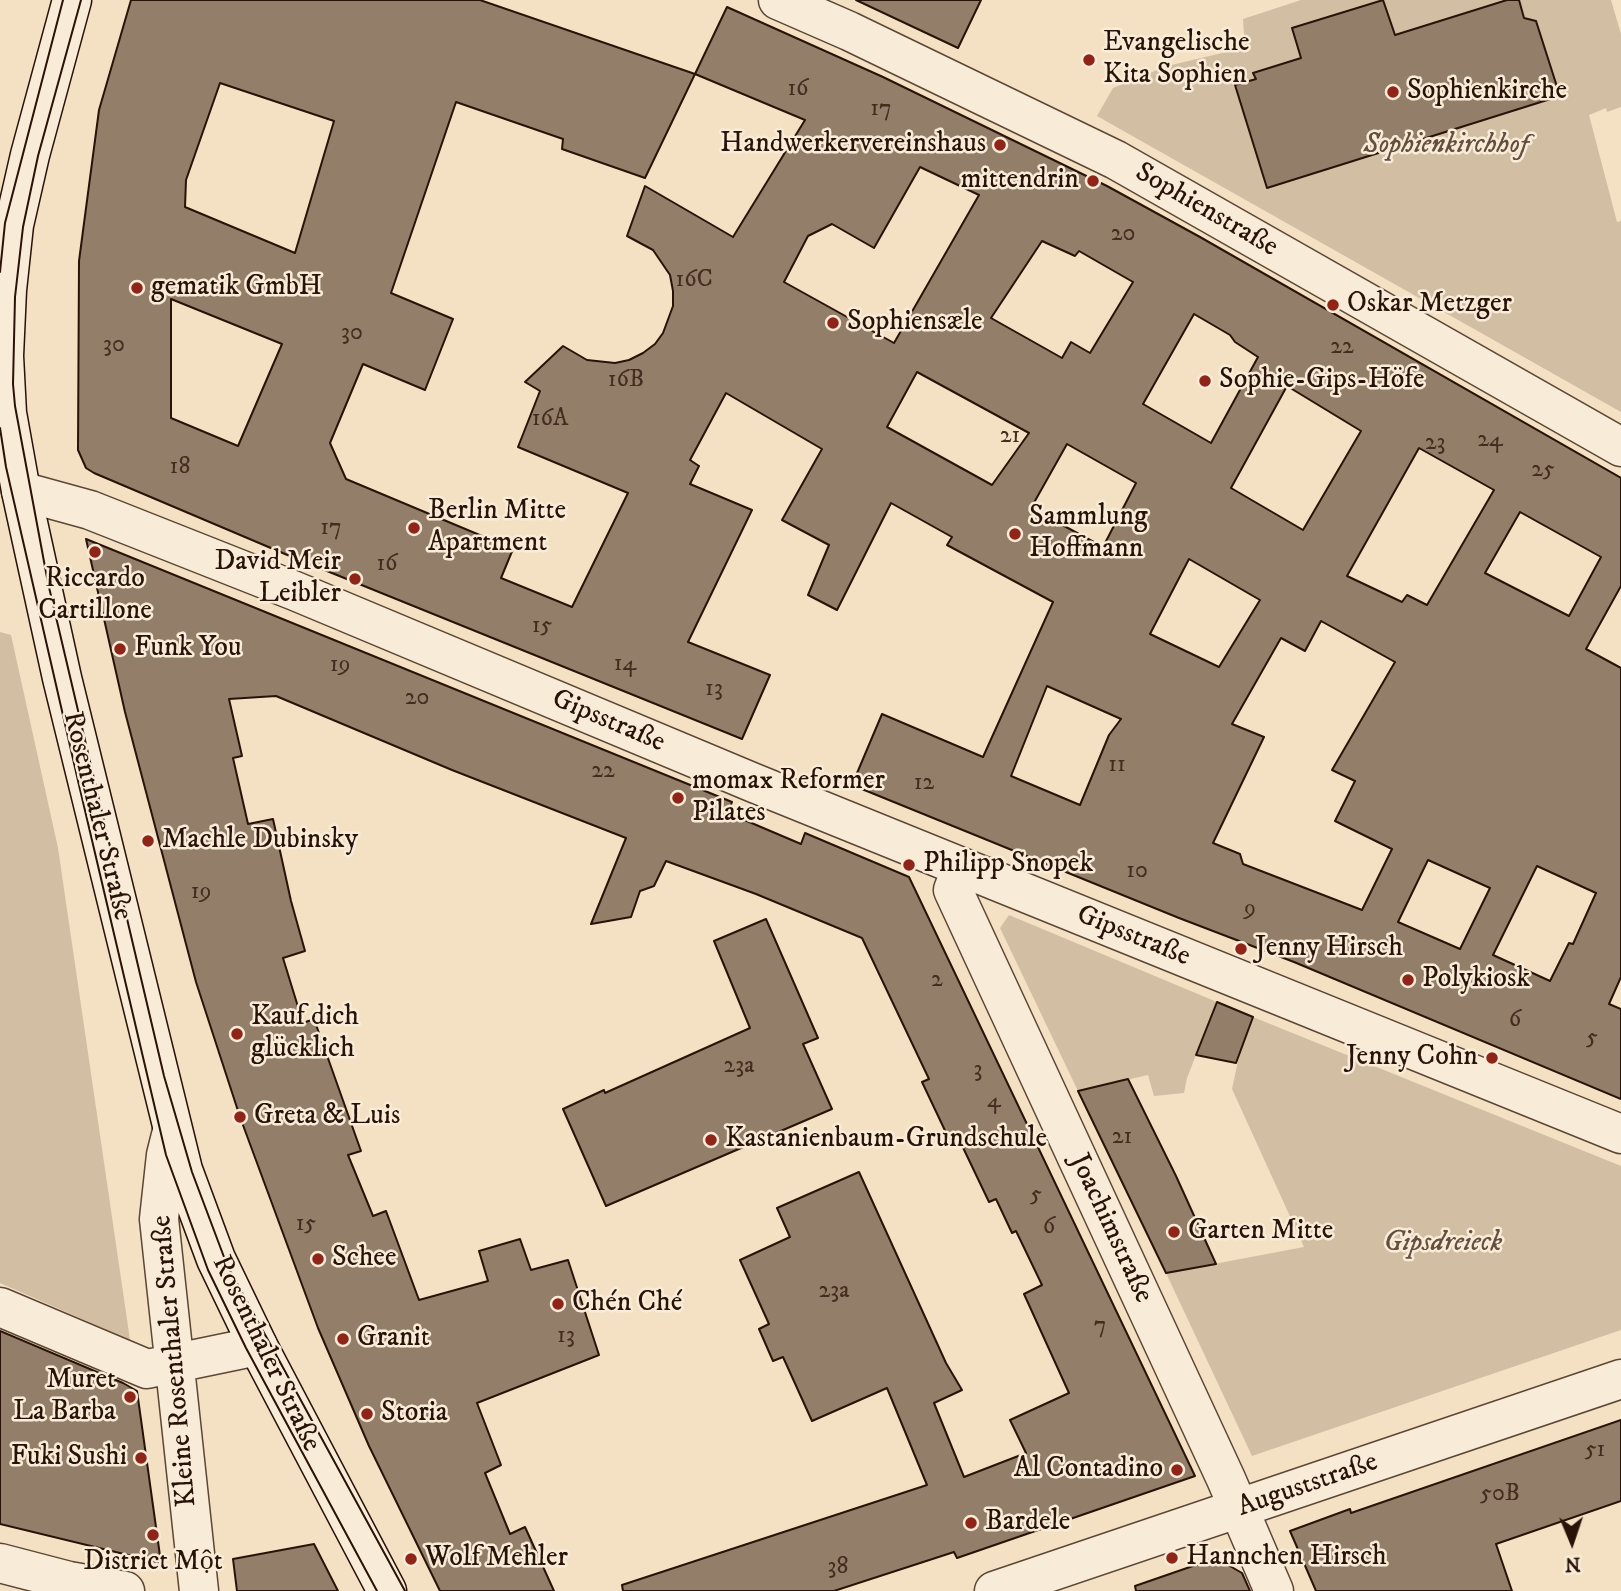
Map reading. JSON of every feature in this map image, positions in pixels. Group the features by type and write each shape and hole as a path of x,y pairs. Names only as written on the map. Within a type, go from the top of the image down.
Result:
{"street":[{"name":"Rosenthaler Straße","path":"72,0 14,225 4,356 11,484 54,642 183,1170 216,1259 258,1346 387,1591"},
{"name":"Sophienstraße","path":"778,0 861,36 1116,160 1621,447"},
{"name":"Gipsstraße","path":"11,484 90,510 295,591 962,867 1621,1134"},
{"name":"Joachimstraße","path":"962,867 953,890 1274,1591"},
{"name":"Kleine Rosenthaler Straße","path":"172,1131 166,1155 159,1220 199,1591"},
{"path":"0,1307 146,1369 258,1346"},
{"name":"Auguststraße","path":"994,1591 1621,1379"},
{"path":"0,1563 69,1581 125,1591"}],"green space":[{"name":"Sophienkirchhof","path":"1301,0 1611,0 1621,34 1621,107 1607,112 1606,108 1589,115 1617,222 1621,221 1621,412 1097,116 1113,88 1167,66 1235,50 1244,34 1243,19"},
{"path":"0,632 11,635 58,848 130,1340 0,1283"},
{"path":"1009,915 1217,1002 1187,1078 1184,1093 1154,1096 1148,1075 1078,1091 1000,928"},
{"name":"Gipsdreieck","path":"1253,1017 1621,1166 1621,1330 1252,1456 1166,1273 1304,1247 1232,1089 1240,1052"}],"building":[{"path":"131,0 480,0 695,74 727,7 883,77 1107,186 1621,478 1621,586 1586,649 1621,668 1621,977 1609,1004 1621,1009 1621,1099 1294,962 852,785 882,714 983,757 1053,602 947,545 952,537 891,503 837,610 808,595 829,545 782,520 822,449 726,393 690,460 699,466 690,484 752,510 688,642 770,675 742,739 285,554 86,468 78,450 79,261 99,110","holes":["695,74 805,120 733,237 645,186 627,236 653,250 670,275 673,306 663,333 655,344 643,353 615,363 587,360 563,346 525,382 540,391 518,447 628,493 572,607 501,578 513,549 346,479 330,443 363,364 425,390 453,319 391,293 456,102 563,139 562,149 645,178","220,83 334,121 295,253 185,207 186,180","920,167 979,195 894,343 784,282 808,236 832,224 874,248","1042,241 1075,256 1079,251 1133,282 1090,353 1071,342 1062,358 991,318","171,299 282,344 238,446 171,418","1194,314 1230,335 1235,342 1258,357 1211,443 1143,404","917,372 1029,433 992,485 887,427","1287,386 1361,431 1303,530 1231,488","1067,444 1136,483 1103,547 1031,508","1419,448 1494,490 1427,605 1407,595 1402,602 1347,576","1520,512 1601,557 1569,616 1485,573","1189,559 1260,600 1219,667 1150,634","1321,621 1395,662 1332,770 1355,781 1335,821 1392,849 1362,910 1243,864 1240,854 1213,843 1264,737 1232,724 1281,638 1305,651","1047,686 1121,719 1109,735 1080,805 1011,776","1428,860 1490,888 1460,949 1398,922","1537,866 1596,893 1573,944 1569,943 1550,981 1493,955"]},
{"path":"856,0 981,0 958,48"},
{"name":"Sophienkirche","path":"1383,0 1395,35 1507,0 1519,0 1524,18 1536,21 1560,96 1267,188 1235,85 1256,79 1253,73 1301,58 1292,28"},
{"path":"86,539 732,802 728,813 801,844 805,833 909,877 1195,1476 957,1558 954,1552 834,1591 623,1591 622,1585 927,1485 887,1388 812,1421 783,1357 773,1361 759,1329 769,1324 740,1260 790,1237 777,1208 859,1172 946,1363 962,1390 934,1403 964,1477 1026,1453 1010,1420 1069,1393 1024,1294 1042,1285 1016,1231 1012,1233 996,1199 989,1202 957,1135 949,1139 922,1082 929,1079 862,938 756,894 666,861 654,886 640,891 631,917 591,924 626,838 452,770 276,696 229,699 242,756 233,758 248,824 273,819 305,951 283,958 303,1023 314,1019 361,1151 348,1155 373,1216 386,1211 419,1300 488,1281 479,1251 520,1239 531,1270 568,1260 599,1355 477,1403 501,1465 485,1473 510,1534 525,1527 554,1591 440,1591 369,1446 318,1328 240,1117 196,982 125,712"},
{"path":"766,919 818,1038 803,1044 832,1109 606,1206 563,1109 750,1028 714,941"},
{"path":"1217,1002 1253,1017 1236,1063 1196,1055"},
{"path":"1128,1079 1216,1264 1166,1273 1078,1091"},
{"path":"0,1331 137,1391 161,1563 0,1524"},
{"path":"1621,1420 1621,1501 1496,1544 1512,1591 1316,1591 1290,1531 1350,1509 1351,1513"},
{"path":"314,1544 338,1591 237,1591 233,1559"},
{"path":"1216,1558 1242,1573 1250,1591 1136,1591 1135,1586"}],"tram line":[{"path":"0,272 5,223 63,0"},
{"path":"81,0 38,156 23,227 15,297 15,406 48,583 164,1076 192,1172 227,1265 405,1591"},
{"path":"0,428 6,467 166,1155 208,1270 246,1348 377,1591"}],"place":[{"name":"Evangelische Kita Sophien","path":"1089,60"},
{"name":"Sophienkirche","path":"1393,92"},
{"name":"Handwerkervereinshaus","path":"1000,145"},
{"name":"mittendrin","path":"1093,181"},
{"name":"gematik GmbH","path":"137,288"},
{"name":"Oskar Metzger","path":"1333,305"},
{"name":"Sophiensæle","path":"833,323"},
{"name":"Sophie-Gips-Höfe","path":"1205,381"},
{"name":"Berlin Mitte Apartment","path":"414,528"},
{"name":"Sammlung Hoffmann","path":"1015,534"},
{"name":"Riccardo Cartillone","path":"95,552"},
{"name":"David Meir Leibler","path":"355,579"},
{"name":"Funk You","path":"120,649"},
{"name":"momax Reformer Pilates","path":"678,798"},
{"name":"Machle Dubinsky","path":"148,841"},
{"name":"Philipp Snopek","path":"909,865"},
{"name":"Jenny Hirsch","path":"1241,949"},
{"name":"Polykiosk","path":"1408,980"},
{"name":"Kauf dich glücklich","path":"237,1034"},
{"name":"Jenny Cohn","path":"1492,1058"},
{"name":"Greta & Luis","path":"240,1117"},
{"name":"Kastanienbaum-Grundschule","path":"711,1140"},
{"name":"Garten Mitte","path":"1174,1232"},
{"name":"Schee","path":"318,1259"},
{"name":"Chén Ché","path":"558,1304"},
{"name":"Granit","path":"343,1339"},
{"name":"Muret La Barba","path":"130,1397"},
{"name":"Storia","path":"367,1414"},
{"name":"Fuki Sushi","path":"141,1458"},
{"name":"Al Contadino","path":"1177,1470"},
{"name":"Bardele","path":"971,1523"},
{"name":"District Một","path":"153,1535"},
{"name":"Hannchen Hirsch","path":"1172,1558"},
{"name":"Wolf Mehler","path":"411,1559"}]}
